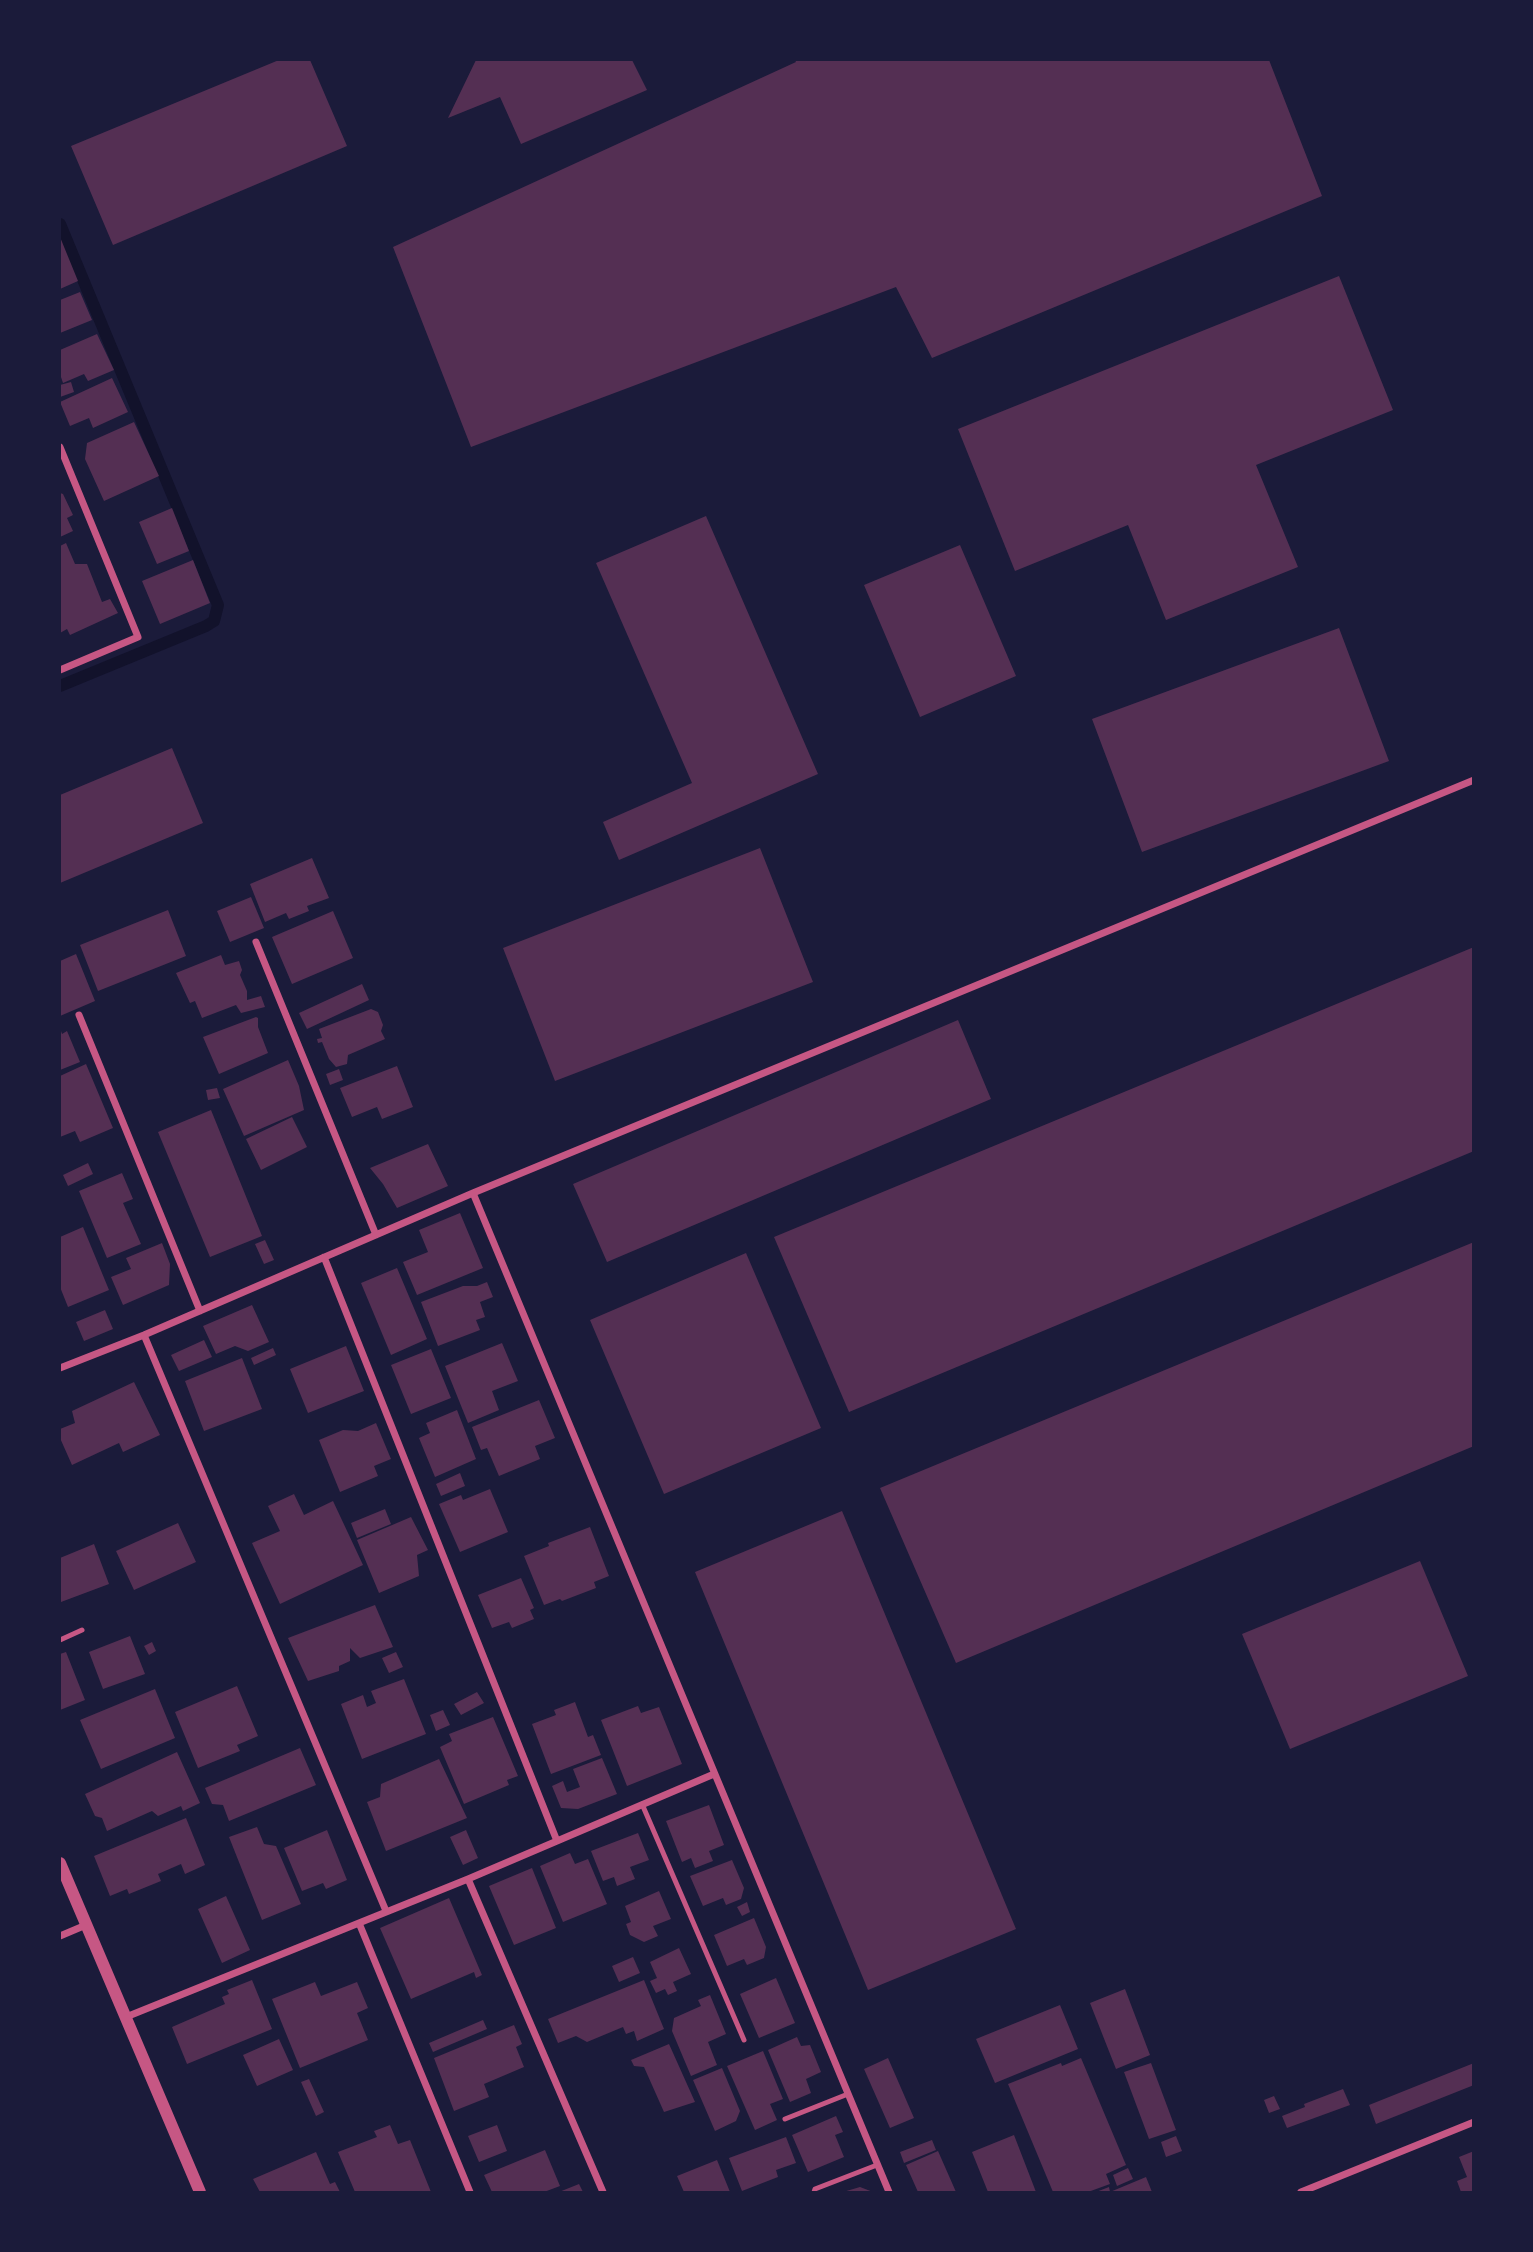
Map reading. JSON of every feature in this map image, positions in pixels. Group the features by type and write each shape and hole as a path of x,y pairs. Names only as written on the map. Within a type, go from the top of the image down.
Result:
{"street":[{"path":"60,447 138,637 60,670"},
{"path":"60,1368 144,1335 473,1193 1474,779"},
{"path":"256,942 376,1235"},
{"path":"79,1015 200,1311"},
{"path":"473,1193 889,2193"},
{"path":"324,1257 557,1840"},
{"path":"144,1335 386,1911"},
{"path":"126,2017 468,1879 714,1774"},
{"path":"60,1863 200,2193"},
{"path":"468,1879 603,2193"},
{"path":"359,1923 470,2193"},
{"path":"60,1936 86,1925"},
{"path":"1301,2193 1474,2122"}],"lane":[{"path":"60,1640 82,1630"},
{"path":"642,1804 744,2040"},
{"path":"785,2119 848,2094"},
{"path":"814,2193 815,2189 877,2165"}],"building":[{"path":"279,60 310,60 347,146 113,245 71,146"},
{"path":"476,60 632,60 647,90 521,144 500,97 448,118"},
{"path":"795,60 1269,60 1322,196 932,358 896,287 471,447 393,247 796,62"},
{"path":"60,237 78,281 60,289"},
{"path":"1339,276 1393,410 1256,465 1298,567 1166,620 1128,525 1015,571 958,429"},
{"path":"80,292 92,320 60,333 60,300"},
{"path":"97,334 114,370 88,381 84,374 63,383 60,374 60,350"},
{"path":"112,378 128,412 93,428 89,418 70,426 60,402"},
{"path":"71,382 74,392 60,397 60,385"},
{"path":"134,422 159,476 104,501 85,459 87,443"},
{"path":"60,493 73,515 67,518 73,531 60,537"},
{"path":"172,508 189,551 157,564 139,522"},
{"path":"706,516 818,774 619,860 603,822 692,783 596,563"},
{"path":"66,543 75,564 87,564 102,602 110,599 118,613 70,635 67,629 60,633 60,546"},
{"path":"960,545 1016,676 920,717 864,585"},
{"path":"193,560 210,603 160,624 142,581"},
{"path":"1339,628 1389,761 1142,852 1092,719"},
{"path":"172,748 203,823 60,883 60,795"},
{"path":"760,848 813,982 555,1081 503,948"},
{"path":"312,858 329,898 307,906 309,911 289,919 286,913 265,922 250,884"},
{"path":"251,897 264,928 230,942 217,911"},
{"path":"168,910 186,956 98,991 80,945"},
{"path":"333,911 353,958 292,984 272,937"},
{"path":"1474,947 1474,1151 849,1412 774,1237"},
{"path":"76,954 95,1001 60,1016 60,961"},
{"path":"221,955 225,965 239,961 247,1000 261,996 265,1007 241,1013 236,1005 202,1018 195,1001 190,1003 176,973"},
{"path":"362,984 369,1000 307,1029 299,1013"},
{"path":"371,1009 378,1012 385,1039 348,1055 347,1064 336,1067 329,1059 322,1042 318,1043 317,1039 322,1038 319,1029"},
{"path":"256,1017 268,1053 219,1074 203,1037"},
{"path":"958,1020 991,1099 607,1262 573,1184"},
{"path":"60,1028 62,1034 67,1031 80,1062 60,1070"},
{"path":"288,1060 299,1086 304,1110 244,1136 223,1089"},
{"path":"86,1064 113,1128 80,1142 75,1131 60,1137 60,1076"},
{"path":"397,1066 413,1107 382,1119 377,1107 352,1117 340,1088"},
{"path":"339,1069 343,1080 330,1085 326,1074"},
{"path":"217,1088 220,1098 208,1100 206,1090"},
{"path":"211,1110 262,1236 210,1257 158,1132"},
{"path":"292,1117 307,1147 261,1170 246,1139"},
{"path":"428,1144 448,1186 397,1208 370,1168"},
{"path":"88,1163 93,1174 68,1186 63,1175"},
{"path":"122,1173 133,1199 123,1203 141,1244 107,1258 79,1191"},
{"path":"460,1213 483,1268 417,1295 403,1262 428,1252 419,1230"},
{"path":"83,1227 109,1290 68,1307 60,1287 60,1237"},
{"path":"265,1240 274,1260 264,1264 255,1244"},
{"path":"1474,1242 1474,1446 956,1663 880,1488"},
{"path":"162,1243 170,1264 169,1285 123,1305 111,1277 131,1269 126,1258"},
{"path":"746,1253 821,1428 664,1494 590,1320"},
{"path":"397,1268 427,1339 391,1355 361,1283"},
{"path":"487,1282 493,1297 480,1302 485,1317 476,1320 480,1330 438,1346 421,1302 463,1286 477,1286"},
{"path":"252,1305 269,1342 248,1351 235,1346 216,1354 203,1326"},
{"path":"105,1310 113,1329 84,1341 76,1322"},
{"path":"204,1340 212,1357 179,1371 171,1355"},
{"path":"502,1343 518,1381 492,1391 499,1410 468,1423 445,1366"},
{"path":"346,1346 364,1391 308,1413 290,1369"},
{"path":"273,1348 276,1355 254,1365 251,1358"},
{"path":"431,1349 451,1398 411,1414 391,1365"},
{"path":"242,1358 262,1409 204,1431 185,1381"},
{"path":"134,1382 160,1435 123,1452 119,1443 72,1465 60,1438 60,1429 75,1423 72,1411"},
{"path":"539,1400 555,1438 535,1446 540,1459 499,1476 487,1448 481,1450 472,1427"},
{"path":"457,1410 476,1459 435,1477 419,1438 430,1433 426,1423"},
{"path":"376,1423 391,1459 374,1466 378,1476 340,1492 319,1440 343,1430 358,1431"},
{"path":"460,1473 465,1486 441,1496 436,1484"},
{"path":"490,1489 508,1532 460,1552 439,1504 461,1495 463,1500"},
{"path":"294,1494 304,1515 333,1501 363,1565 280,1604 252,1543 280,1531 268,1506"},
{"path":"385,1509 391,1524 357,1538 351,1523"},
{"path":"842,1511 1016,1929 868,1990 695,1572"},
{"path":"411,1517 428,1550 417,1555 419,1576 379,1593 357,1540"},
{"path":"178,1523 196,1562 134,1590 116,1551"},
{"path":"590,1527 609,1576 594,1582 596,1588 544,1605 524,1556 549,1546 548,1543"},
{"path":"94,1544 109,1584 61,1602 60,1558"},
{"path":"1420,1561 1468,1676 1290,1749 1242,1634"},
{"path":"521,1578 534,1608 530,1610 534,1619 512,1628 509,1622 492,1628 478,1595"},
{"path":"375,1605 393,1647 360,1658 350,1648 350,1661 339,1666 339,1671 308,1681 288,1638"},
{"path":"130,1636 145,1674 103,1689 89,1652"},
{"path":"152,1642 156,1651 149,1655 144,1646"},
{"path":"66,1652 85,1700 60,1710 60,1654"},
{"path":"396,1652 403,1667 389,1673 382,1658"},
{"path":"404,1679 426,1734 362,1759 341,1704 363,1695 367,1707 376,1703 371,1691"},
{"path":"237,1686 258,1736 237,1745 240,1751 198,1768 175,1712"},
{"path":"155,1689 175,1738 101,1769 80,1720"},
{"path":"477,1692 484,1703 461,1715 454,1704"},
{"path":"575,1702 588,1737 593,1735 601,1755 551,1774 532,1724 556,1715 554,1710"},
{"path":"638,1706 641,1713 659,1707 682,1764 627,1786 601,1720"},
{"path":"443,1710 450,1725 436,1731 430,1715"},
{"path":"493,1717 518,1776 507,1780 509,1785 464,1804 440,1747 452,1741 449,1734"},
{"path":"300,1748 316,1785 229,1821 223,1805 212,1804 205,1788"},
{"path":"177,1752 200,1803 183,1811 181,1806 158,1816 152,1811 107,1831 102,1818 95,1816 85,1794"},
{"path":"602,1758 617,1794 578,1809 561,1808 552,1786 563,1781 567,1792 580,1787 573,1769"},
{"path":"439,1759 467,1818 386,1851 367,1802 380,1797 381,1784"},
{"path":"709,1805 724,1845 709,1851 713,1861 695,1868 691,1858 682,1862 666,1821"},
{"path":"186,1818 205,1865 185,1874 181,1864 158,1874 161,1881 129,1894 127,1889 110,1896 94,1856"},
{"path":"257,1827 264,1844 276,1846 301,1904 262,1920 229,1837"},
{"path":"327,1830 347,1880 326,1889 323,1883 302,1891 284,1848"},
{"path":"466,1830 478,1858 463,1865 450,1837"},
{"path":"638,1833 649,1860 630,1867 635,1879 617,1886 614,1877 603,1881 591,1851"},
{"path":"570,1853 575,1864 588,1859 607,1904 563,1922 540,1866"},
{"path":"732,1860 744,1888 741,1899 726,1905 723,1898 703,1906 690,1876"},
{"path":"532,1868 556,1928 514,1945 489,1886"},
{"path":"659,1891 671,1919 653,1926 658,1936 644,1942 630,1935 626,1924 631,1922 625,1906"},
{"path":"226,1896 250,1950 222,1963 198,1909"},
{"path":"449,1898 482,1975 476,1978 474,1972 411,1999 380,1928"},
{"path":"747,1902 750,1912 742,1916 737,1907"},
{"path":"754,1918 766,1947 764,1958 747,1965 744,1959 727,1966 714,1935"},
{"path":"679,1948 691,1974 673,1982 677,1991 668,1995 665,1989 656,1993 650,1981 657,1978 650,1962"},
{"path":"633,1957 640,1973 619,1982 612,1966"},
{"path":"776,1978 795,2023 759,2038 740,1994"},
{"path":"252,1980 272,2029 187,2064 172,2027 225,2004 222,1997 229,1994 227,1990"},
{"path":"644,1980 664,2029 637,2041 634,2031 626,2034 623,2027 587,2042 576,2036 558,2043 548,2019"},
{"path":"315,1982 321,1996 357,1982 368,2008 357,2013 368,2040 300,2068 272,1999"},
{"path":"1125,1989 1150,2055 1116,2069 1090,2003"},
{"path":"710,1995 726,2034 708,2042 717,2065 691,2076 672,2031 674,2018 701,2006 698,2000"},
{"path":"1060,2005 1078,2049 995,2083 976,2039"},
{"path":"483,2020 487,2029 433,2052 429,2043"},
{"path":"514,2025 522,2044 516,2047 524,2067 484,2084 489,2097 454,2111 434,2058"},
{"path":"797,2037 801,2046 810,2045 821,2072 806,2079 811,2093 790,2102 768,2050"},
{"path":"279,2039 293,2070 257,2086 243,2055"},
{"path":"669,2044 695,2102 664,2112 644,2067 634,2066 631,2060"},
{"path":"763,2051 783,2099 770,2104 777,2120 755,2130 727,2066"},
{"path":"888,2058 914,2118 890,2128 864,2069"},
{"path":"1081,2058 1126,2165 1106,2174 1110,2184 1088,2192 1053,2192 1008,2084"},
{"path":"1151,2063 1176,2130 1149,2139 1124,2072"},
{"path":"1474,2063 1474,2085 1376,2124 1369,2105"},
{"path":"722,2068 740,2111 736,2121 715,2131 693,2080"},
{"path":"309,2079 324,2112 316,2116 301,2082"},
{"path":"1343,2089 1350,2105 1287,2128 1282,2116"},
{"path":"1274,2096 1280,2109 1269,2113 1264,2100"},
{"path":"836,2116 843,2132 835,2135 844,2157 808,2172 792,2135"},
{"path":"390,2125 398,2144 410,2140 431,2192 355,2192 338,2152 377,2137 374,2131"},
{"path":"497,2125 507,2151 479,2162 468,2136"},
{"path":"1014,2135 1036,2192 988,2192 972,2152"},
{"path":"1176,2136 1182,2151 1166,2157 1161,2142"},
{"path":"786,2137 796,2163 776,2170 778,2177 742,2191 729,2158"},
{"path":"932,2140 936,2150 904,2163 900,2152"},
{"path":"545,2150 560,2186 544,2192 492,2192 484,2175"},
{"path":"938,2151 956,2192 918,2192 906,2165"},
{"path":"1474,2151 1474,2192 1461,2192 1457,2181 1467,2177 1459,2157"},
{"path":"316,2152 330,2184 335,2182 340,2192 260,2192 253,2179"},
{"path":"717,2160 730,2192 684,2192 677,2176"},
{"path":"1128,2168 1133,2179 1117,2186 1113,2175"},
{"path":"1146,2177 1152,2192 1110,2192"},
{"path":"579,2184 583,2192 559,2192"},
{"path":"860,2187 873,2192 843,2192"},
{"path":"1109,2187 1110,2192 1096,2192"}],"waterway":[{"path":"60,224 218,605 214,621 206,626 60,686"}]}
